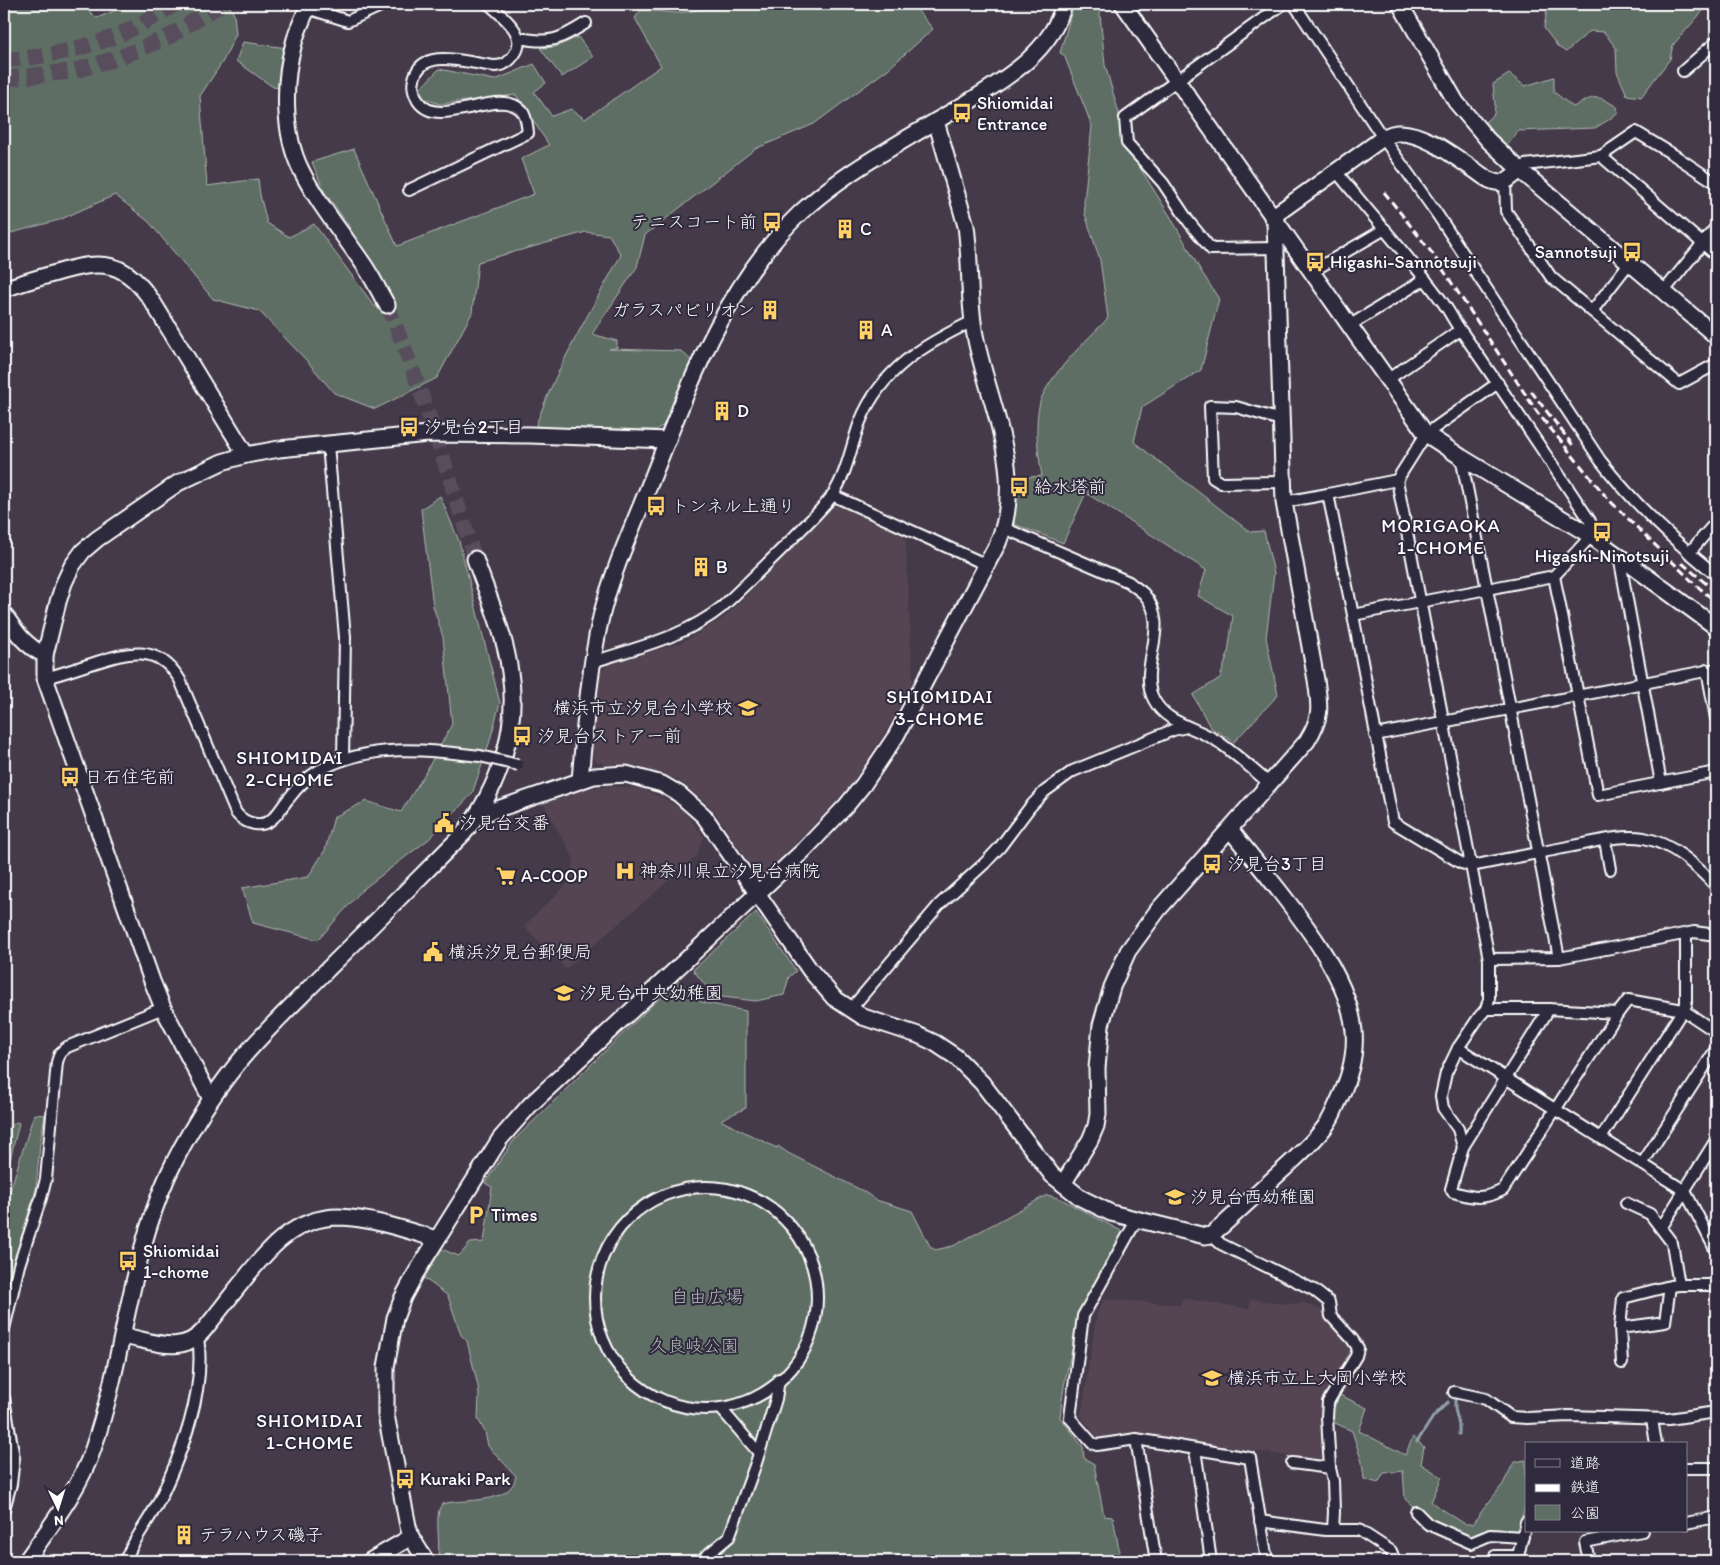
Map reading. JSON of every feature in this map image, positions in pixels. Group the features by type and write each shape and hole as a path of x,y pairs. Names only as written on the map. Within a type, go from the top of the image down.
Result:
{"street":[{"path":"385,4 348,21 308,6 294,42 286,92 292,143 300,168 316,196 366,267 386,305"},
{"path":"409,190 528,133 527,121 522,111 511,104 498,103 448,111 434,111 424,108 415,96 413,88 414,78 418,69 429,61 438,58 495,66 503,65 510,61 519,46 519,38 510,24 489,4"},
{"path":"580,780 593,662 609,589 688,388 733,296 751,270 800,213 848,174 1001,81 1022,65 1051,32 1064,4"},
{"path":"1123,4 1426,434 1619,554 1716,627"},
{"path":"1276,248 1212,250 1189,222 1163,183 1127,143 1125,118 1283,4"},
{"path":"1294,4 1383,138 1437,214 1600,460 1618,483 1689,554 1716,575"},
{"path":"1400,4 1456,102 1488,140 1520,170 1716,336"},
{"path":"519,38 539,42 548,41 567,35 586,23"},
{"path":"1683,71 1716,42"},
{"path":"426,1561 411,1537 386,1415 386,1367 393,1326 400,1304 416,1272 500,1139 513,1122 561,1075 826,829 862,785 896,736 1004,528 1008,487 1006,458 973,321 966,226 936,121"},
{"path":"1274,219 1336,170 1383,138 1396,133 1420,137 1444,149 1489,180 1505,182 1525,165 1601,156 1636,132 1716,183"},
{"path":"1601,156 1716,255"},
{"path":"1336,170 1443,302 1590,521 1591,536 1554,576 1353,615"},
{"path":"1505,182 1506,211 1551,277 1679,384 1716,364"},
{"path":"1062,1184 1090,1140 1096,1126 1098,1114 1096,1068 1101,1026 1120,966 1141,931 1152,917 1307,742 1317,726 1319,707 1316,680 1284,502 1274,219"},
{"path":"1664,291 1716,227"},
{"path":"1311,272 1385,229"},
{"path":"1592,311 1630,262"},
{"path":"4,289 88,264 112,266 133,278 144,289 154,304 246,455"},
{"path":"1349,326 1425,279"},
{"path":"593,662 674,635 708,618 760,571 814,517 832,495 849,459 860,422 879,387 906,359 922,348 973,321"},
{"path":"1387,380 1460,330"},
{"path":"1463,1147 1458,1129 1443,1108 1441,1096 1446,1073 1458,1048 1486,1009 1489,1000 1489,959 1397,480 1426,434 1498,383"},
{"path":"1281,420 1236,407 1210,406 1213,478 1220,483 1283,482"},
{"path":"211,1099 163,1008 145,963 45,678 45,655 64,583 72,566 83,550 178,483 199,472 246,455 279,449 447,434 668,440"},
{"path":"328,445 345,637 343,760"},
{"path":"1461,457 1559,958"},
{"path":"1284,502 1397,480"},
{"path":"1328,494 1393,822 1461,863 1472,866 1605,840 1628,837 1644,838 1679,853 1694,864 1716,886"},
{"path":"832,495 986,565"},
{"path":"1689,554 1716,522"},
{"path":"1004,528 1129,582 1144,594 1151,606 1156,630 1149,674 1153,700 1170,718 1219,742 1270,784"},
{"path":"1619,554 1661,783"},
{"path":"26,1561 73,1493 92,1451 107,1403 140,1254 158,1198 184,1143 211,1099 257,1041 464,833 477,816 498,774 509,737 513,704 510,672 504,643 475,559"},
{"path":"1554,576 1598,795 1716,772"},
{"path":"4,614 22,640 45,655"},
{"path":"45,678 122,654 143,654 165,662 176,672 180,680 236,813 241,819 256,824 272,820 303,782 326,767 343,760 381,751 428,749 480,756 518,765"},
{"path":"1375,735 1712,669 1716,718"},
{"path":"850,1010 934,910 1000,847 1030,807 1044,792 1073,771 1173,730 1187,727"},
{"path":"477,816 594,776 626,774 662,784 679,794 704,816 756,894 825,989 850,1010 863,1017 918,1035 956,1056 982,1083 1052,1174 1062,1184 1095,1206 1112,1213 1205,1236 1211,1235 1311,1143 1328,1123 1343,1092 1354,1047 1354,1032 1350,1008 1329,962 1297,916 1230,829"},
{"path":"1605,840 1610,869"},
{"path":"1489,959 1559,958 1694,932 1716,935"},
{"path":"1601,1138 1686,1006 1686,934"},
{"path":"1550,1009 1463,1147 1451,1189 1453,1192 1474,1198 1493,1195 1503,1190 1628,1000 1683,1010 1716,1032"},
{"path":"4,1329 19,1264 42,1198 46,1179 57,1062 60,1052 67,1047 163,1008"},
{"path":"1486,1009 1550,1009 1618,1013"},
{"path":"1458,1048 1684,1191 1716,1251"},
{"path":"1642,1164 1716,1049"},
{"path":"1661,1228 1716,1140"},
{"path":"729,1187 745,1191 778,1208 804,1240 816,1281 817,1307 808,1335 792,1362 770,1387 758,1395 722,1410 684,1410 669,1407 652,1400 636,1389 625,1379 601,1340 598,1321 597,1301 602,1266 624,1227 655,1201 675,1192 693,1188 729,1187"},
{"path":"1620,1328 1665,1322 1674,1286 1672,1243 1650,1214 1626,1203"},
{"path":"123,1336 173,1345 182,1345 198,1338 275,1242 303,1225 339,1217 376,1223 436,1239"},
{"path":"1137,1219 1083,1316 1070,1418 1092,1443 1097,1446 1136,1439 1250,1458 1267,1561"},
{"path":"1211,1235 1221,1244 1314,1290 1329,1302 1331,1316 1358,1348 1356,1356 1328,1402 1330,1468 1333,1481 1333,1530"},
{"path":"1622,1363 1620,1328 1623,1298 1674,1286 1716,1285"},
{"path":"125,1561 158,1501 187,1430 199,1378 200,1347 198,1338"},
{"path":"700,1561 729,1537 776,1399 778,1379"},
{"path":"1454,1392 1486,1399 1511,1417 1569,1416 1652,1419 1716,1412"},
{"path":"4,1398 14,1458 4,1509"},
{"path":"722,1410 759,1453"},
{"path":"1652,1419 1656,1442"},
{"path":"1136,1439 1156,1561"},
{"path":"1195,1449 1211,1561"},
{"path":"1292,1463 1330,1468"},
{"path":"1688,1468 1716,1468"},
{"path":"1416,1512 1428,1524 1470,1543 1490,1535 1523,1537"},
{"path":"1688,1523 1716,1518"},
{"path":"1260,1521 1333,1530 1359,1530 1391,1551 1395,1561"},
{"path":"1496,1561 1495,1556 1518,1556 1525,1527"},
{"path":"1589,1561 1585,1542 1637,1532"},
{"path":"370,1561 411,1537"}],"shaded area":[{"name":"横浜市立汐見台小学校","path":"838,505 905,534 913,683 884,734 848,789 763,876 745,857 712,808 677,779 637,766 604,764 595,761 592,752 601,671 609,664 681,643 725,617 834,506"},
{"name":"神奈川県立汐見台病院","path":"609,786 643,789 663,798 682,809 704,837 696,857 566,969 524,926 567,884 574,859 544,803 579,790"},
{"name":"横浜市立上大岡小学校","path":"1182,1298 1249,1309 1251,1299 1287,1304 1304,1303 1327,1312 1353,1347 1354,1353 1323,1404 1327,1458 1321,1461 1133,1432 1098,1438 1081,1416 1097,1313 1104,1299 1181,1305"}],"green space":[{"path":"4,4 80,4 97,18 130,4 228,4 234,14 236,34 223,61 200,96 207,186 258,179 267,223 289,237 314,224 375,307 388,298 347,223 324,191 312,162 354,149 397,246 534,194 521,159 549,145 516,95 440,104 414,95 439,69 495,80 534,64 546,83 534,92 552,116 571,109 585,119 661,66 635,18 641,10 678,13 727,6 729,4 912,4 933,29 888,69 814,124 755,149 645,235 637,267 592,334 617,341 617,348 609,349 681,351 691,360 664,425 656,430 537,427 536,425 544,403 564,360 621,255 609,235 586,232 478,262 472,313 437,378 375,409 334,393 307,361 259,311 213,299 149,222 115,195 59,220 4,235"},
{"path":"1074,4 1099,4 1105,65 1120,117 1125,144 1219,299 1201,370 1142,407 1134,442 1250,532 1264,531 1274,573 1266,638 1278,695 1234,742 1210,727 1193,695 1220,678 1228,653 1233,616 1198,596 1206,570 1086,493 1063,543 1014,524 1017,478 1042,476 1037,429 1038,411 1044,392 1070,358 1108,318 1100,260 1085,214 1084,202 1092,126 1064,55 1060,53"},
{"path":"1548,4 1709,4 1673,45 1670,59 1641,97 1627,95 1617,72 1616,48 1604,32 1590,31 1566,52 1558,47 1544,28"},
{"path":"578,37 593,57 562,77 540,48 555,47"},
{"path":"243,42 287,48 280,67 279,88 273,87 236,61"},
{"path":"1509,74 1525,86 1554,77 1554,92 1573,107 1591,98 1599,98 1617,107 1618,112 1595,128 1518,131 1506,148 1485,122 1494,114 1493,84"},
{"path":"440,496 459,541 500,703 489,744 472,794 429,839 362,890 318,940 253,923 242,888 308,877 325,850 334,817 366,801 401,812 452,724 443,637 433,606 421,509"},
{"path":"756,912 796,971 789,977 784,995 756,1001 714,996 693,970"},
{"name":"久良岐公園","path":"678,980 701,1002 746,1011 746,1108 722,1119 722,1121 777,1148 778,1146 788,1153 863,1191 876,1200 912,1211 930,1246 935,1250 953,1246 1047,1195 1061,1199 1123,1232 1092,1295 1077,1334 1066,1375 1060,1417 1083,1447 1084,1458 1094,1464 1104,1516 1113,1517 1121,1561 437,1561 439,1547 438,1515 442,1504 496,1496 512,1486 516,1476 488,1446 485,1432 478,1419 478,1386 467,1341 461,1335 448,1296 424,1278 441,1249 459,1256 470,1243 484,1242 492,1187 485,1183 514,1140"},
{"path":"34,1114 45,1115 36,1189 4,1295 4,1210"},
{"path":"16,1122 19,1123 4,1185 4,1132"},
{"path":"1340,1395 1367,1408 1359,1431 1405,1455 1413,1437 1424,1447 1421,1464 1442,1477 1431,1502 1465,1524 1472,1524 1503,1484 1514,1462 1525,1460 1525,1506 1518,1530 1471,1539 1432,1523 1405,1499 1403,1471 1384,1473 1378,1483 1364,1479 1362,1462 1352,1431 1333,1422 1333,1410"}],"waterway":[{"path":"1455,1397 1459,1434"},
{"path":"1417,1442 1433,1417 1448,1402"}],"tunnel":[{"path":"4,60 71,50 111,38 176,4"},
{"path":"4,79 74,71 121,57 170,36 221,4"},
{"path":"387,305 423,399 475,559"}],"railway":[{"path":"1384,192 1432,253 1537,412 1608,499 1696,585 1716,602"},
{"path":"1531,391 1575,448"},
{"path":"1682,563 1716,592"}],"place":[{"name":"Shiomidai Entrance","path":"962,113"},
{"name":"テニスコート前","path":"772,222"},
{"name":"C","path":"845,229"},
{"name":"Sannotsuji","path":"1632,252"},
{"name":"Higashi-Sannotsuji","path":"1315,262"},
{"name":"ガラスパビリオン","path":"770,310"},
{"name":"A","path":"866,330"},
{"name":"D","path":"722,411"},
{"name":"汐見台2丁目","path":"409,427"},
{"name":"給水塔前","path":"1019,487"},
{"name":"トンネル上通り","path":"656,506"},
{"name":"Higashi-Ninotsuji","path":"1602,532"},
{"name":"B","path":"701,567"},
{"name":"横浜市立汐見台小学校","path":"748,708"},
{"name":"汐見台ストアー前","path":"522,736"},
{"name":"日石住宅前","path":"70,777"},
{"name":"汐見台交番","path":"444,823"},
{"name":"汐見台3丁目","path":"1212,864"},
{"name":"神奈川県立汐見台病院","path":"625,871"},
{"name":"A-COOP","path":"506,876"},
{"name":"横浜汐見台郵便局","path":"433,952"},
{"name":"汐見台中央幼稚園","path":"564,993"},
{"name":"汐見台西幼稚園","path":"1175,1197"},
{"name":"Times","path":"476,1215"},
{"name":"Shiomidai 1-chome","path":"128,1261"},
{"name":"横浜市立上大岡小学校","path":"1212,1378"},
{"name":"Kuraki Park","path":"405,1479"},
{"name":"テラハウス磯子","path":"184,1535"}],"district":[{"name":"MORIGAOKA 1-CHOME","path":"1441,536"},
{"name":"SHIOMIDAI 3-CHOME","path":"940,707"},
{"name":"SHIOMIDAI 2-CHOME","path":"290,768"},
{"name":"SHIOMIDAI 1-CHOME","path":"310,1431"}],"park label":[{"name":"自由広場","path":"707,1297"}]}
